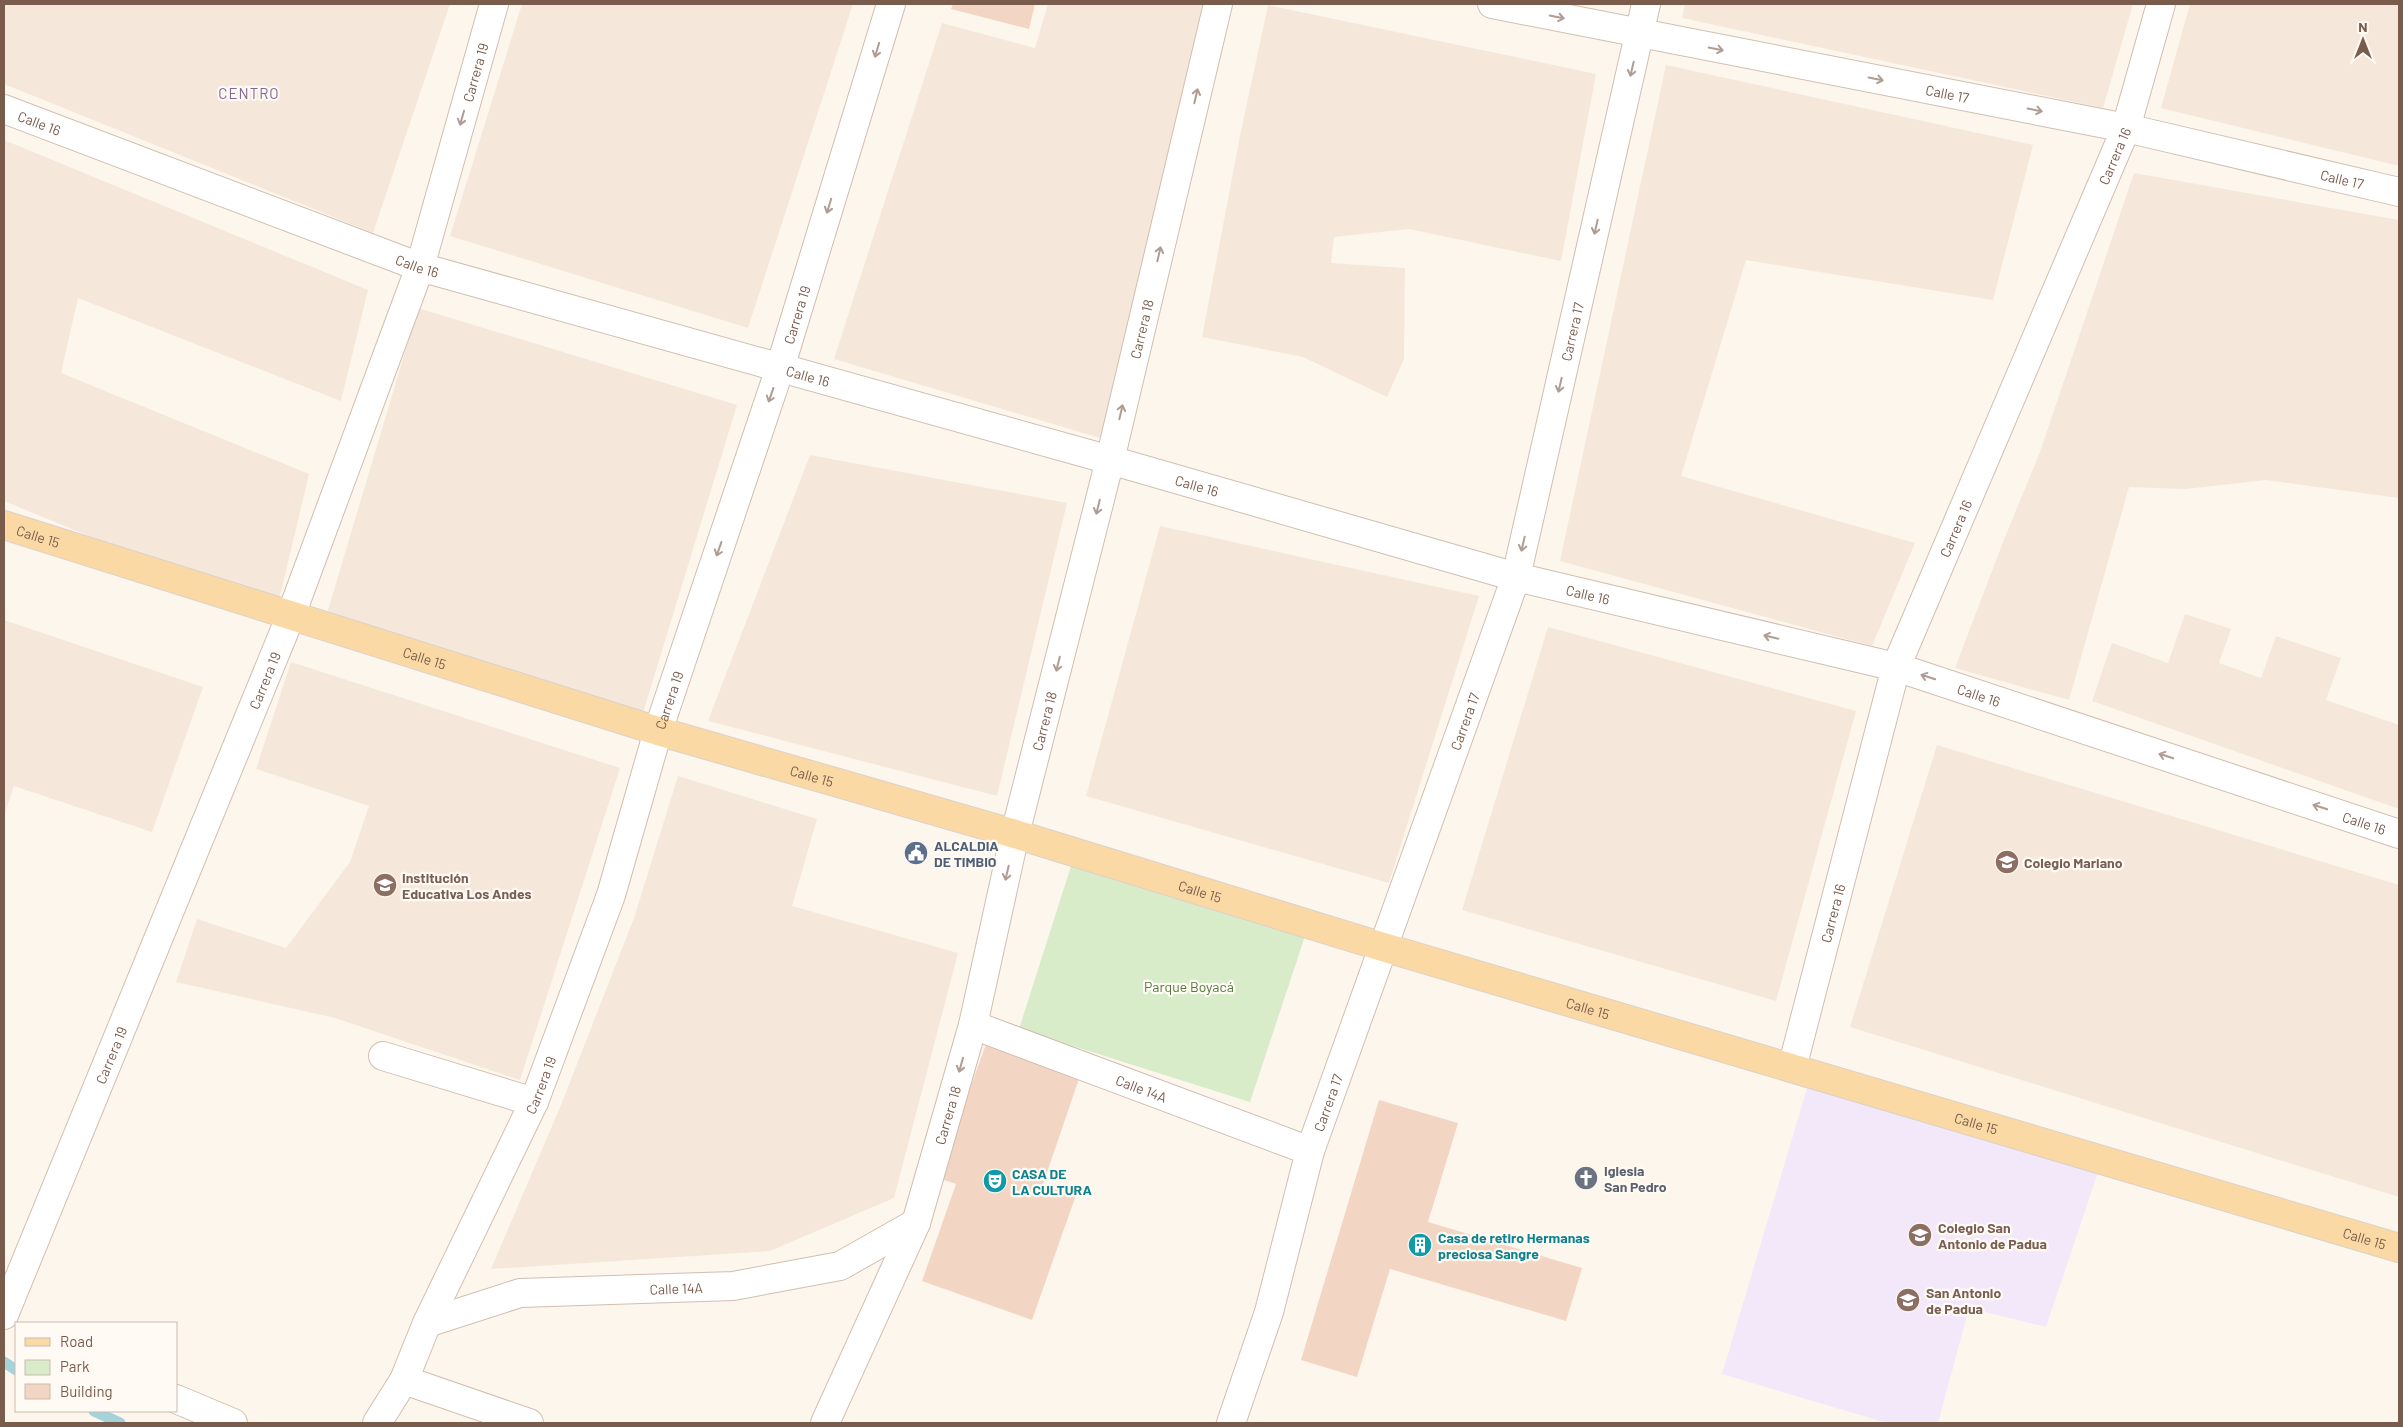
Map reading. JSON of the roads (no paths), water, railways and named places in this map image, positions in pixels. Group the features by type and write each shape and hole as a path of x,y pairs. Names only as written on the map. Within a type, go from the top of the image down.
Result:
{"main road":[{"name":"Calle 15","path":"4,525 658,732 1015,834 1383,946 2399,1248"}],"street":[{"name":"Carrera 19","path":"4,1315 291,615 420,267 494,4"},
{"name":"Carrera 19","path":"377,1423 404,1380 426,1323 534,1102 610,895 658,732 780,368 891,4"},
{"name":"Carrera 18","path":"825,1423 916,1223 973,1025 1015,834 1110,460 1218,4"},
{"name":"Calle 17","path":"1492,4 2126,128 2399,192"},
{"name":"Carrera 17","path":"1231,1423 1269,1312 1310,1151 1516,577 1646,4"},
{"name":"Carrera 16","path":"1792,1068 1896,666 2126,128 2161,4"},
{"name":"Calle 16","path":"4,109 420,267 1110,460 1516,577 1896,666 2399,834"},
{"name":"Calle 14A","path":"973,1025 1310,1151"},
{"path":"383,1056 534,1102"},
{"name":"Calle 14A","path":"426,1323 520,1293 733,1286 840,1266 916,1223"},
{"path":"404,1380 529,1423"},
{"path":"178,1400 233,1423"}],"waterway":[{"path":"4,1362 15,1369"},
{"path":"96,1412 120,1423"}],"place":[{"name":"ALCALDIA DE TIMBIO","path":"916,853"},
{"name":"Colegio Mariano","path":"2007,862"},
{"name":"Institución Educativa Los Andes","path":"385,885"},
{"name":"Iglesia San Pedro","path":"1586,1178"},
{"name":"CASA DE LA CULTURA","path":"995,1181"},
{"name":"Colegio San Antonio de Padua","path":"1920,1235"},
{"name":"Casa de retiro Hermanas preciosa Sangre","path":"1420,1245"},
{"name":"San Antonio de Padua","path":"1908,1300"}],"district":[{"name":"CENTRO","path":"249,93"}],"park label":[{"name":"Parque Boyacá","path":"1189,986"}]}
